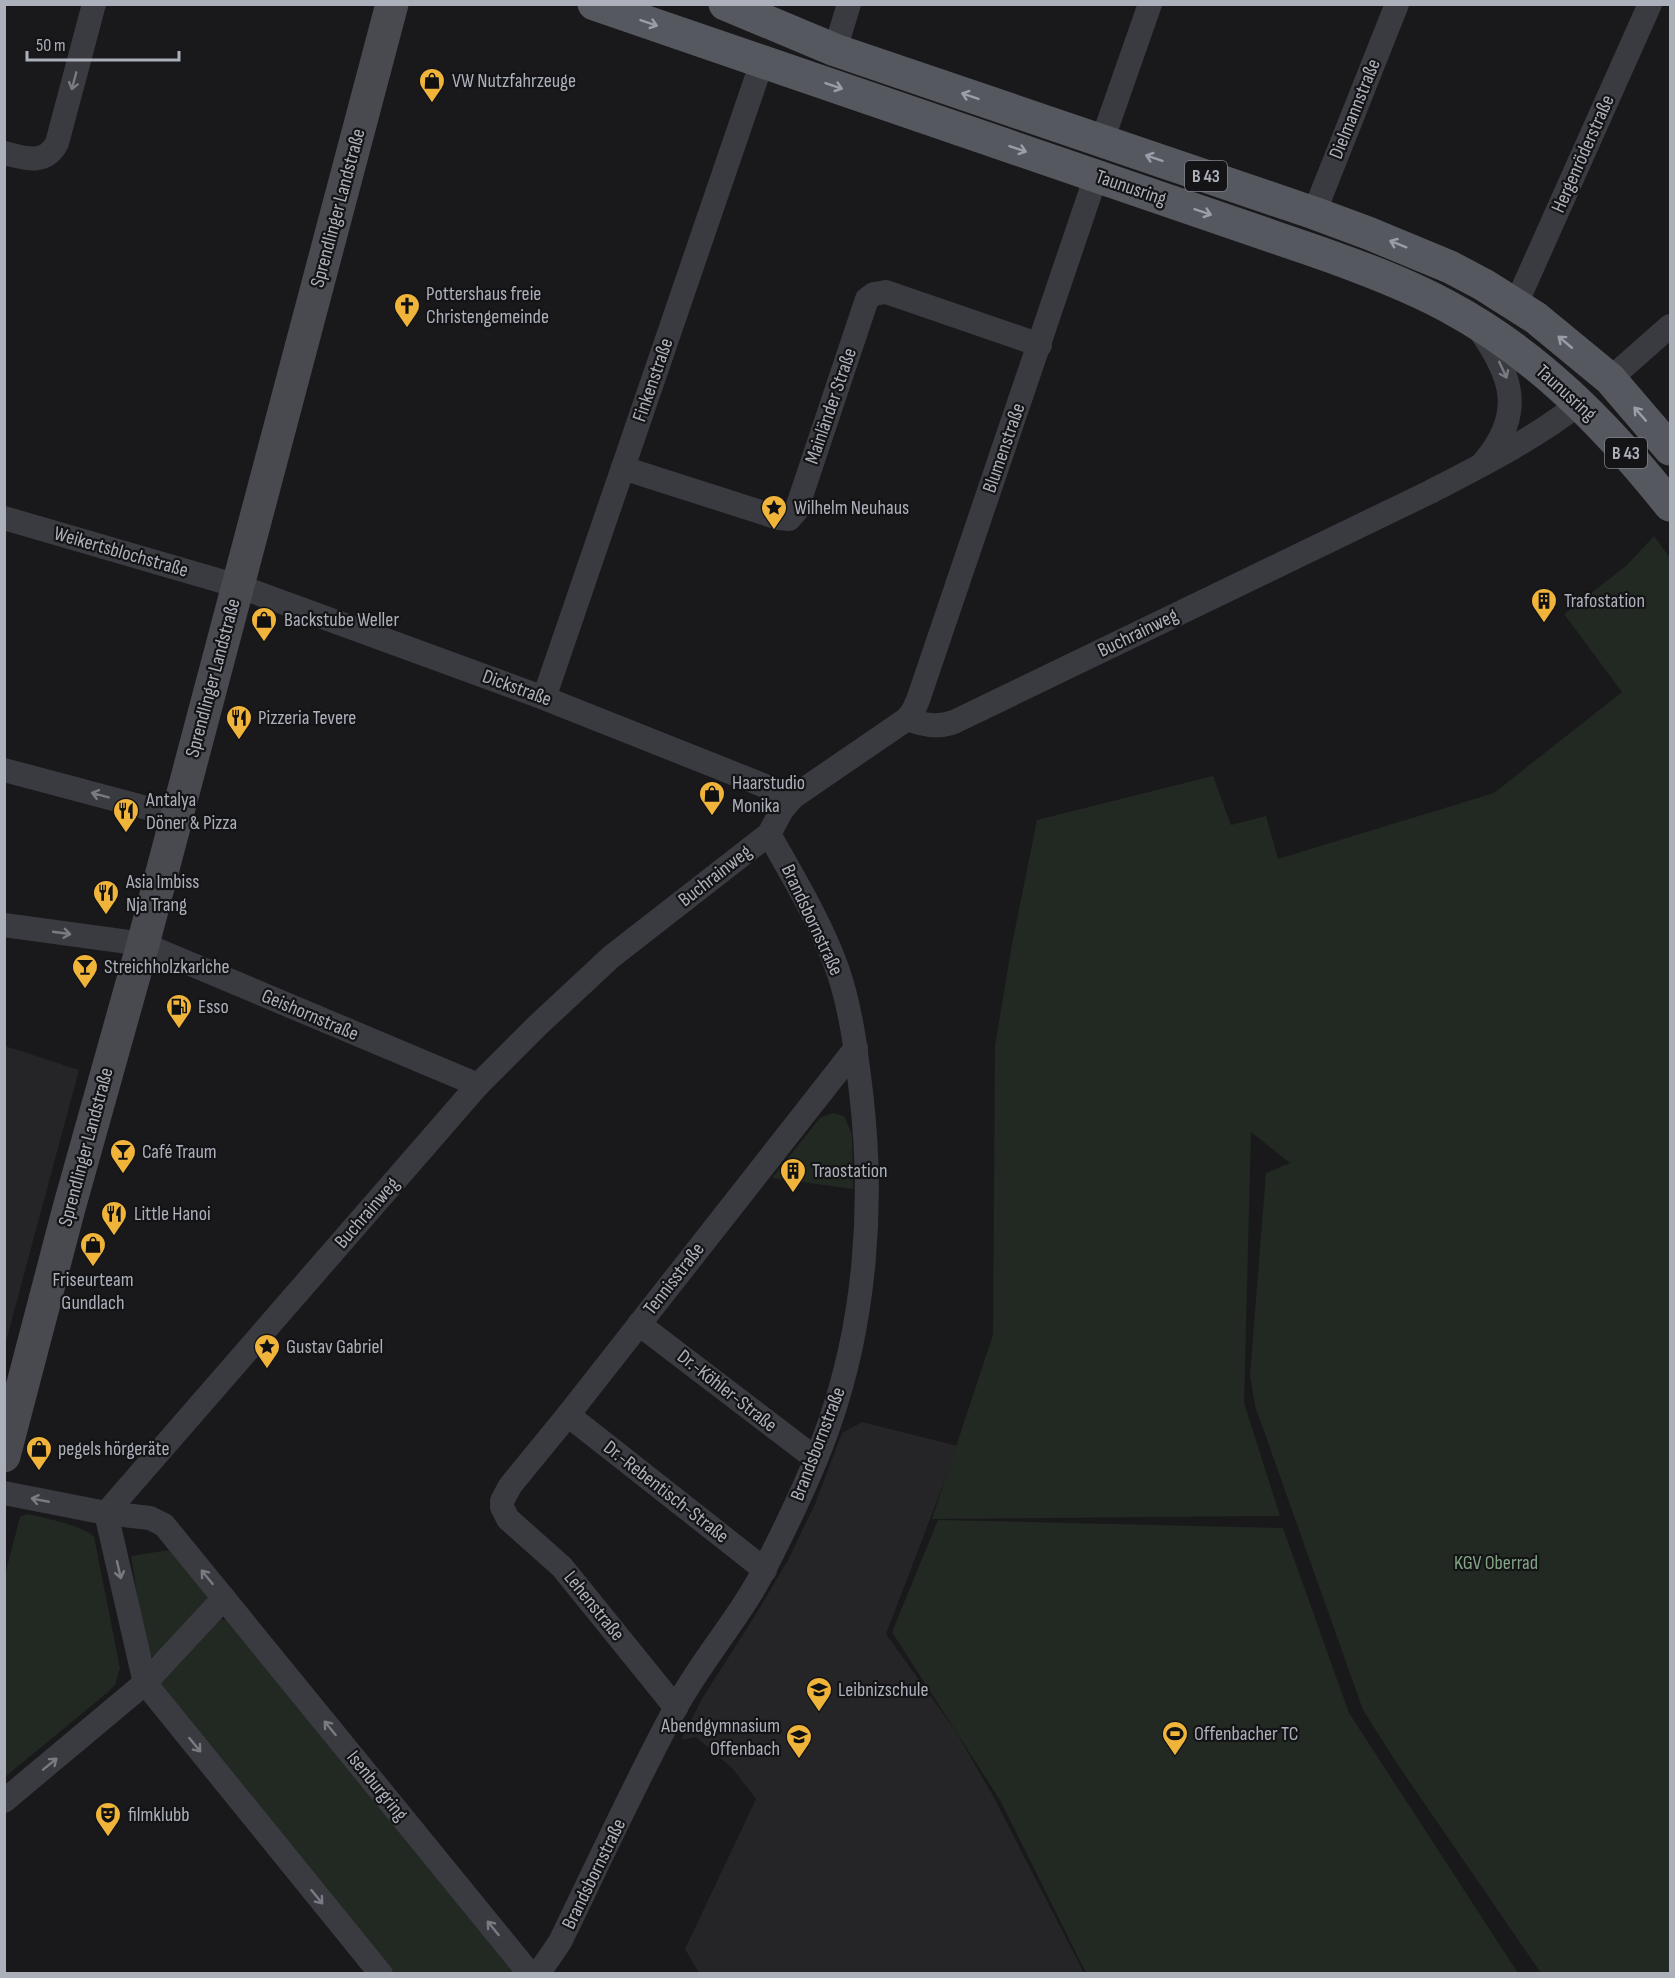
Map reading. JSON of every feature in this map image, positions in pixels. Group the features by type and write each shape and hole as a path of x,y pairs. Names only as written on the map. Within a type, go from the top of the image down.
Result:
{"main road":[{"name":"Sprendlinger Landstraße","path":"4,1456 69,1208 143,944 392,4"},
{"name":"Taunusring","path":"594,4 1354,265 1409,288 1473,320 1507,342 1555,380 1602,426 1671,505"},
{"name":"Taunusring","path":"725,4 835,50 1314,213 1399,244 1450,267 1516,304 1536,318 1610,379 1671,449"},
{"path":"1580,403 1610,379"}],"street":[{"path":"4,153 30,160 46,157 54,150 94,4"},
{"path":"835,50 849,4"},
{"path":"1102,141 1150,4"},
{"name":"Dielmannstraße","path":"1314,213 1397,4"},
{"name":"Hergenröderstraße","path":"1516,304 1650,4"},
{"name":"Finkenstraße","path":"544,698 762,62"},
{"name":"Blumenstraße","path":"907,718 918,700 1096,176"},
{"name":"Mainländer Straße","path":"623,468 779,518 789,519 796,511 867,299 874,294 886,292 1040,345"},
{"name":"Buchrainweg","path":"1473,320 1505,371 1510,394 1503,431 1494,449 1479,467"},
{"path":"1610,379 1671,326"},
{"name":"Buchrainweg","path":"106,1513 478,1085 611,957 769,834 793,797 907,718 927,726 954,722 1479,467 1550,426 1580,403"},
{"name":"Weikertsblochstraße","path":"4,518 238,586"},
{"name":"Dickstraße","path":"238,586 544,698 793,797"},
{"path":"4,770 177,816"},
{"name":"Brandsbornstraße","path":"538,1974 560,1942 676,1708 765,1570 829,1426 855,1318 864,1262 867,1158 856,1048 847,1000 831,953 816,920 769,834"},
{"name":"Geishornstraße","path":"4,925 143,944 478,1085"},
{"name":"Tennisstraße","path":"504,1512 502,1502 510,1486 856,1048"},
{"name":"Dr.-Köhler-Straße","path":"639,1324 816,1459"},
{"name":"Dr.-Rebentisch-Straße","path":"568,1415 765,1570"},
{"name":"Isenburgring","path":"4,1493 106,1513 150,1518 164,1524 530,1974"},
{"name":"Lehenstraße","path":"504,1512 562,1567 676,1708"},
{"path":"106,1513 145,1683 381,1974"},
{"path":"4,1801 145,1683 224,1598"}],"shaded area":[{"path":"4,1046 79,1070 5,1345"},
{"name":"Leibnizschule","path":"862,1422 958,1446 886,1634 955,1730 992,1794 1084,1973 699,1973 685,1949 756,1799 733,1769 696,1737 681,1740 703,1697 788,1560 815,1504 842,1433"}],"green space":[{"name":"KGV Oberrad","path":"1654,536 1670,558 1670,1973 1541,1973 1398,1765 1363,1710 1255,1406 1250,1375 1266,1173 1290,1163 1251,1132 1244,1403 1280,1516 932,1519 993,1335 995,1046 1012,944 1037,820 1213,776 1231,825 1266,816 1278,859 1494,793 1622,692 1564,614 1626,566"},
{"path":"833,1113 844,1116 852,1134 853,1189 772,1178 820,1118"},
{"path":"27,1514 82,1529 94,1537 120,1668 115,1685 108,1692 5,1777 5,1575 20,1517"},
{"name":"Offenbacher TC","path":"938,1520 1283,1528 1349,1713 1518,1973 1086,1973 1000,1800 892,1632"},
{"path":"169,1550 208,1596 208,1600 157,1655 151,1656 146,1650 131,1556"},
{"path":"221,1619 227,1620 518,1973 393,1973 160,1687 162,1681 215,1622"}],"place":[{"name":"VW Nutzfahrzeuge","path":"432,104"},
{"name":"Pottershaus freie Christengemeinde","path":"407,329"},
{"name":"Wilhelm Neuhaus","path":"774,531"},
{"name":"Trafostation","path":"1544,624"},
{"name":"Backstube Weller","path":"264,643"},
{"name":"Pizzeria Tevere","path":"239,741"},
{"name":"Haarstudio Monika","path":"712,817"},
{"name":"Antalya Döner & Pizza","path":"126,834"},
{"name":"Asia Imbiss Nja Trang","path":"106,916"},
{"name":"Streichholzkarlche","path":"85,990"},
{"name":"Esso","path":"179,1030"},
{"name":"Café Traum","path":"123,1175"},
{"name":"Traostation","path":"793,1194"},
{"name":"Little Hanoi","path":"114,1237"},
{"name":"Friseurteam Gundlach","path":"93,1268"},
{"name":"Gustav Gabriel","path":"267,1370"},
{"name":"pegels hörgeräte","path":"39,1472"},
{"name":"Leibnizschule","path":"819,1713"},
{"name":"Offenbacher TC","path":"1175,1757"},
{"name":"Abendgymnasium Offenbach","path":"799,1760"},
{"name":"filmklubb","path":"108,1838"}]}
